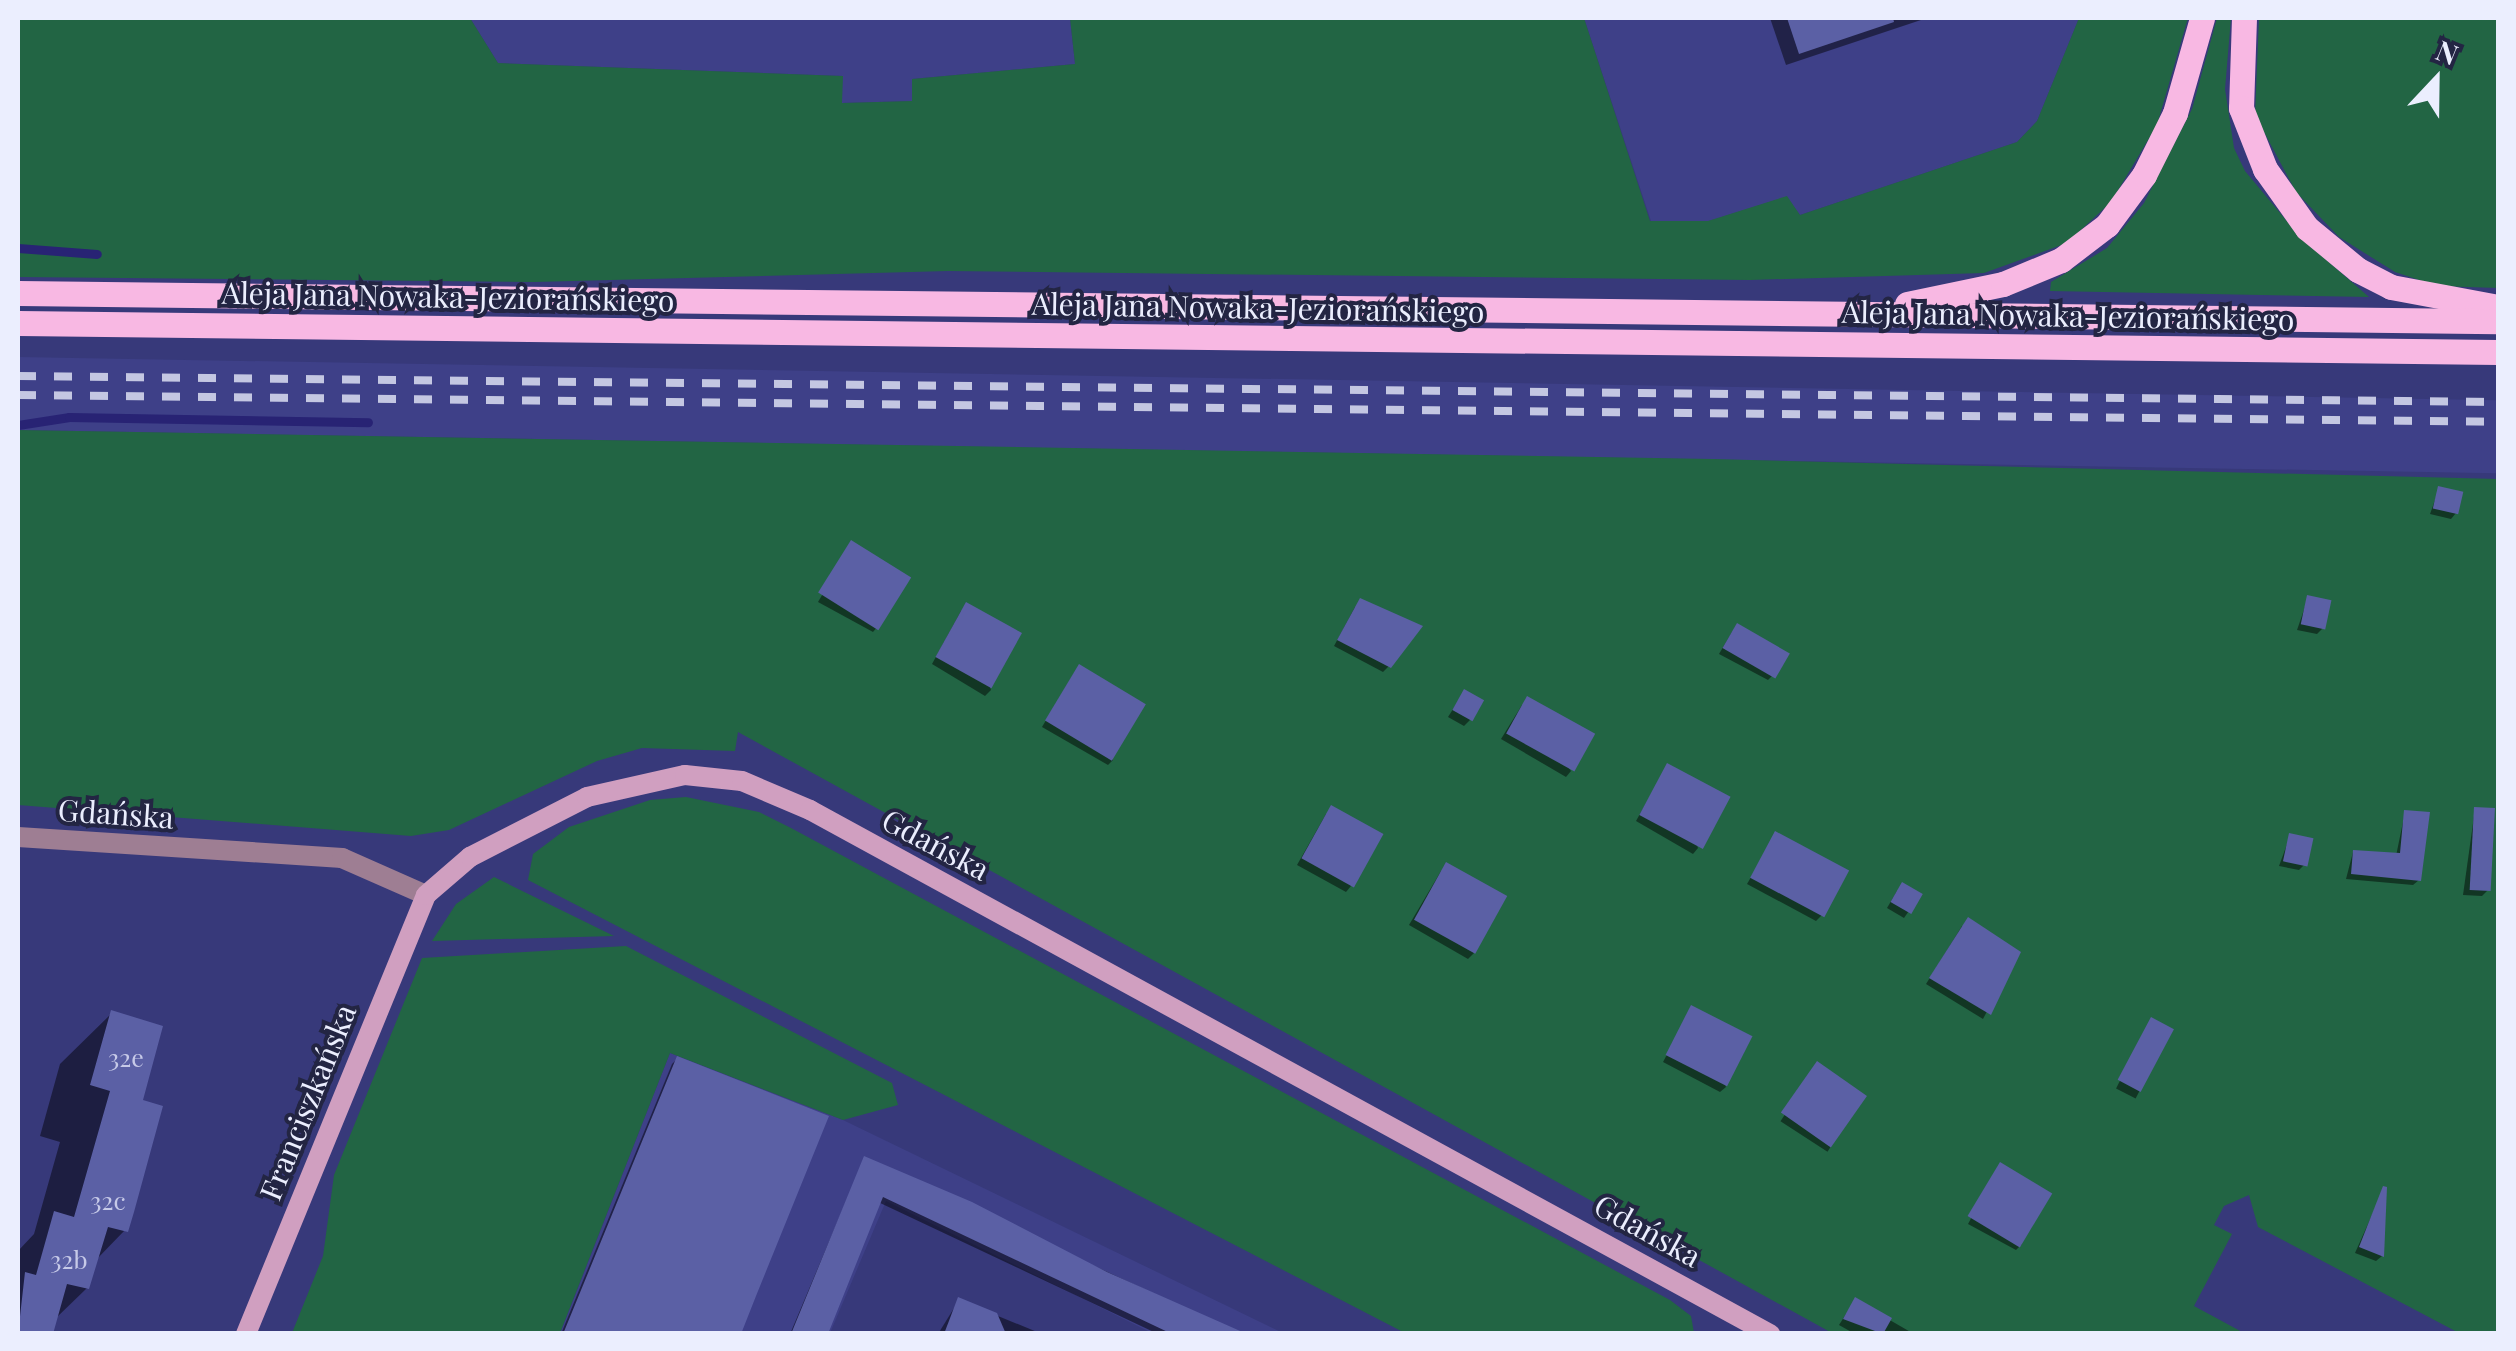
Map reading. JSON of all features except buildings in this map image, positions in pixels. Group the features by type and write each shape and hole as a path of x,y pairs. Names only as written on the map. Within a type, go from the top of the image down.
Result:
{"main road":[{"path":"1850,314 2003,284 2061,260 2108,225 2144,176 2175,113 2202,18"},
{"path":"2244,18 2241,108 2264,170 2307,228 2390,287 2498,307"},
{"name":"Aleja Jana Nowaka-Jeziorańskiego","path":"18,293 2498,321"},
{"name":"Aleja Jana Nowaka-Jeziorańskiego","path":"18,323 2498,352"}],"street":[{"name":"Gdańska","path":"18,837 342,858 426,895 470,857 586,798 659,777 742,781 810,810 1770,1334"},
{"name":"Franciszkańska","path":"246,1334 426,895"}],"shaded area":[{"path":"470,18 1070,18 1075,64 912,79 913,101 842,103 842,76 498,63"},
{"path":"1584,18 2079,18 2037,121 2017,142 1800,215 1786,197 1709,221 1651,221"},
{"path":"18,357 2498,400 2496,473 18,430"},
{"path":"670,1053 843,1120 1283,1333 1152,1333 886,1201 830,1333 560,1334"}],"green space":[{"path":"18,18 470,18 498,63 843,76 842,103 912,101 912,79 1075,64 1070,18 1584,18 1650,221 1708,221 1787,196 1800,215 2017,142 2037,121 2079,18 2188,18 2157,125 2111,202 2067,243 1984,273 1750,280 948,271 534,282 18,277"},
{"path":"2217,18 2231,18 2225,89 2234,148 2245,171 2301,238 2369,297 2050,291 2051,282 2107,248 2144,203 2192,109"},
{"path":"2259,18 2498,18 2498,288 2437,286 2395,272 2339,237 2296,192 2255,115"},
{"path":"18,430 1713,459 2498,479 2498,1333 2459,1333 2258,1227 2249,1195 2224,1206 2214,1225 2232,1234 2194,1306 2244,1333 1832,1333 738,732 735,751 642,748 597,761 449,830 411,836 18,805"},
{"path":"686,797 759,812 791,828 1670,1300 1691,1316 1694,1333 1405,1333 528,880 533,854 569,827 650,800"},
{"path":"494,877 614,936 432,941 456,904"},
{"path":"626,946 892,1083 898,1105 843,1120 670,1053 560,1333 292,1333 323,1256 334,1175 422,958"}],"waterway":[{"path":"18,248 97,254"},
{"path":"18,425 69,417 368,422"}],"railway":[{"path":"18,376 2498,402"},
{"path":"18,395 2498,422"}]}
